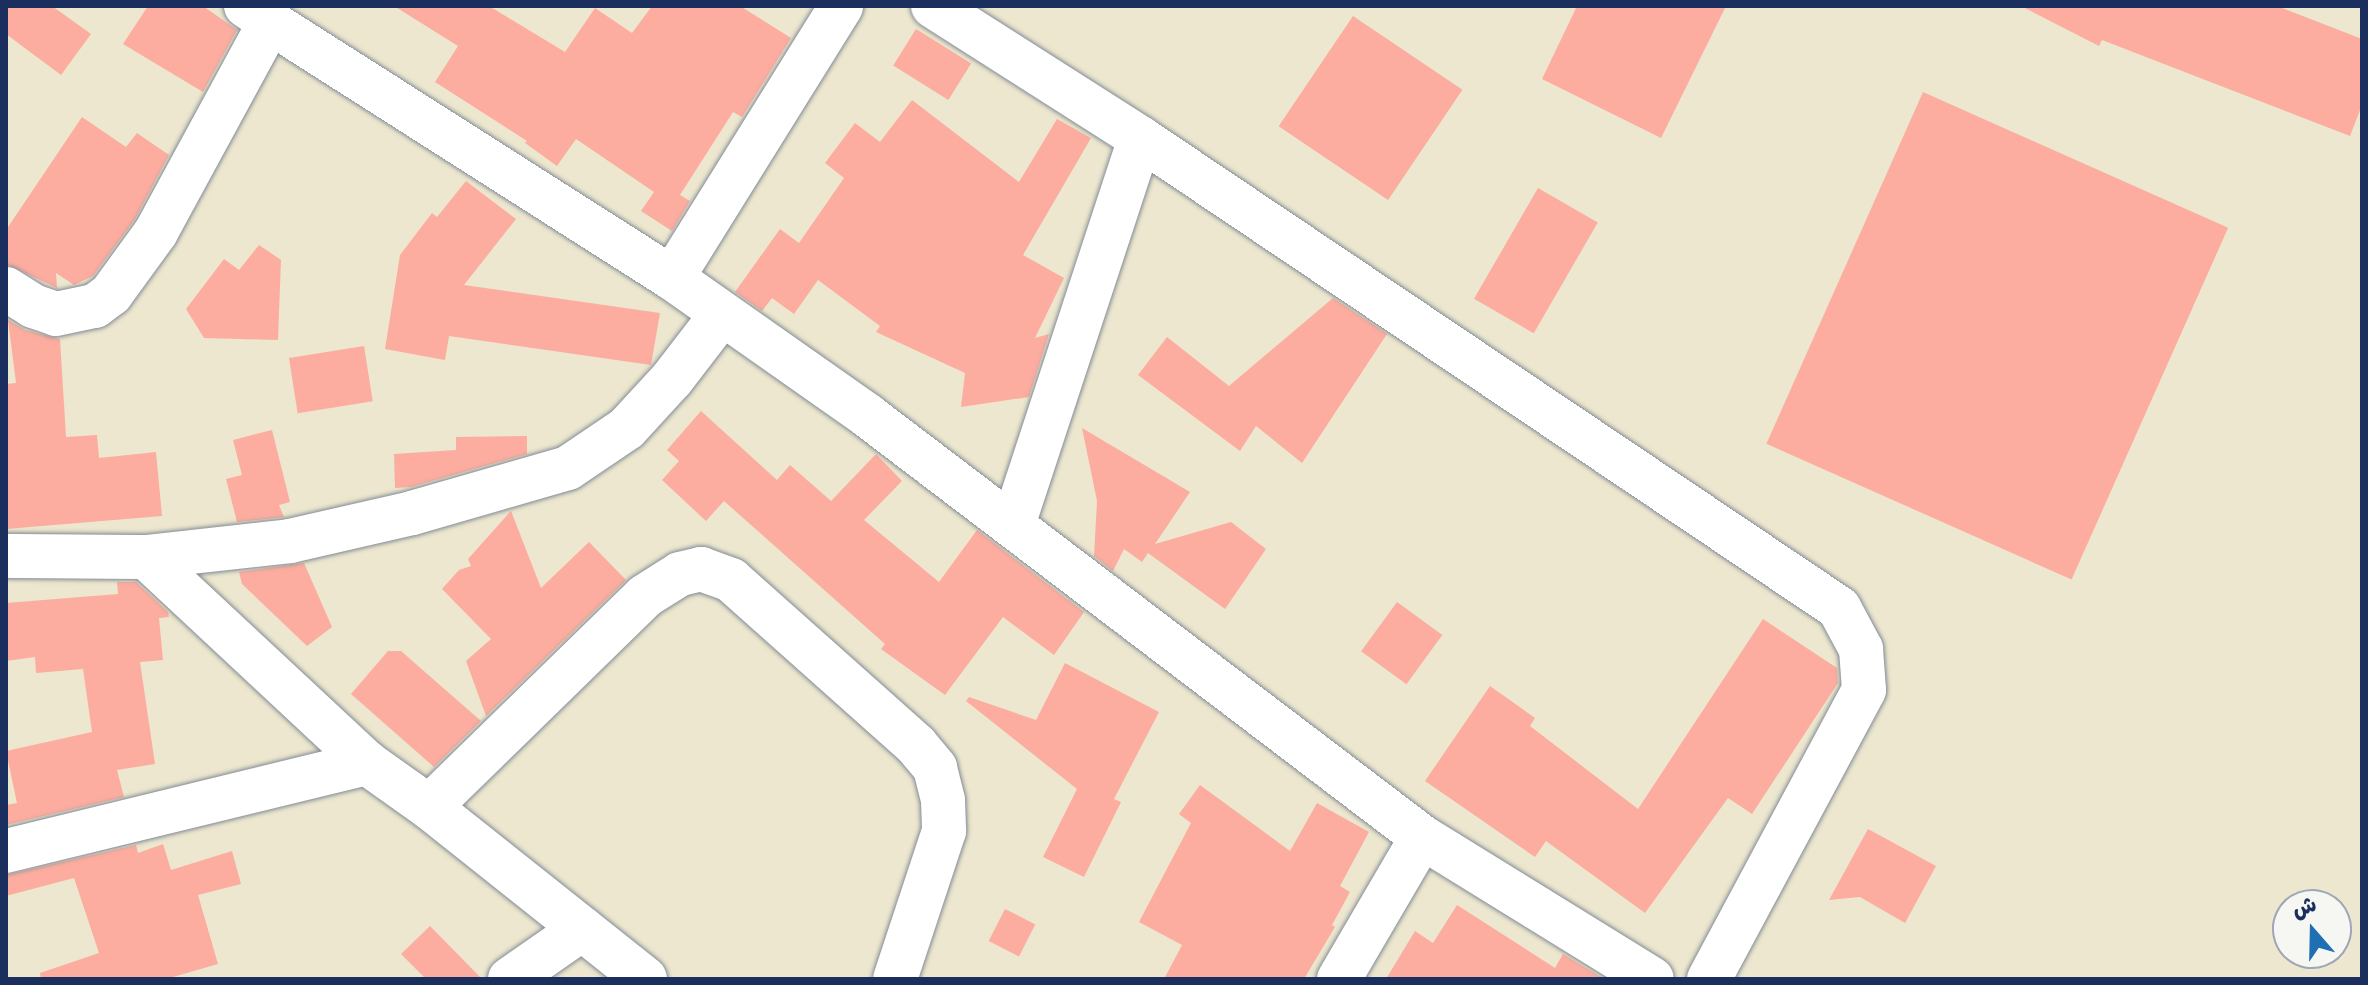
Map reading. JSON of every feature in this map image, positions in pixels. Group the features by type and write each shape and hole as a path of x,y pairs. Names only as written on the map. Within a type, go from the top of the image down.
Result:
{"street":[{"path":"672,278 841,6"},
{"path":"933,6 1140,138 1839,608 1852,627 1865,666 1864,690 1709,979"},
{"path":"6,289 33,306 56,314 95,306 111,294 156,232 258,14 672,278 868,416 1422,837 1652,979"},
{"path":"1013,525 1140,138"},
{"path":"6,556 146,557 290,541 412,513 568,468 627,428 672,379 722,314"},
{"path":"146,557 367,763 429,807 645,979"},
{"path":"429,807 645,596 680,574 701,569 731,580 916,745 935,768 943,800 944,831 895,979"},
{"path":"6,851 367,763"},
{"path":"1339,979 1422,837"},
{"path":"510,979 582,929"}],"building":[{"path":"6,6 52,6 91,34 61,75 6,34"},
{"path":"148,6 203,6 237,30 203,92 123,44"},
{"path":"394,6 489,6 565,52 595,8 632,33 652,6 740,6 791,38 742,117 733,112 680,195 690,201 672,231 641,211 654,192 576,139 557,166 525,143 527,141 435,82 458,46"},
{"path":"1577,6 1726,6 1661,138 1542,79"},
{"path":"2021,6 2277,6 2362,39 2362,105 2350,136 2102,40 2099,46"},
{"path":"1353,16 1462,90 1388,200 1279,126"},
{"path":"916,29 971,63 948,100 893,65"},
{"path":"1923,92 2228,228 2072,580 1766,444"},
{"path":"912,100 1019,182 1057,119 1091,138 1023,255 1064,278 1035,338 1049,334 1029,397 961,407 965,373 876,332 880,326 818,280 794,314 772,298 762,311 735,292 780,229 799,243 844,178 825,163 855,123 880,142"},
{"path":"82,117 126,147 137,133 169,155 135,219 93,276 74,285 56,273 57,288 6,264 6,230"},
{"path":"466,181 516,219 464,285 660,313 651,365 449,336 445,360 385,349 400,255 432,213 437,217"},
{"path":"1538,188 1598,222 1534,333 1474,299"},
{"path":"259,245 281,260 278,340 204,338 186,309 224,259 239,270"},
{"path":"1333,298 1387,334 1302,463 1256,426 1240,451 1138,375 1167,337 1229,386"},
{"path":"8,320 25,330 60,339 66,437 97,435 99,458 156,452 162,516 6,529 6,384 16,383"},
{"path":"364,346 373,401 298,413 289,358"},
{"path":"701,411 777,480 790,465 831,501 876,454 902,481 864,520 939,582 977,530 1084,612 1054,655 1003,617 945,695 881,649 885,644 724,501 706,521 662,480 679,461 667,450"},
{"path":"1082,428 1190,492 1155,544 1231,522 1266,549 1225,609 1148,553 1142,562 1124,549 1113,571 1094,556 1097,501"},
{"path":"272,430 290,502 279,505 284,517 237,522 226,479 242,475 233,440"},
{"path":"527,436 527,454 411,487 395,488 394,454 456,450 456,437"},
{"path":"511,511 541,588 589,542 626,580 486,716 466,661 491,639 442,589 459,570 471,566 468,559"},
{"path":"304,563 332,627 307,646 242,584 239,572"},
{"path":"117,582 136,582 168,612 169,617 159,618 163,660 140,662 155,764 117,770 124,797 6,825 6,805 17,803 6,751 92,732 83,669 36,673 35,657 6,661 6,603 118,594"},
{"path":"1397,602 1442,635 1406,684 1361,651"},
{"path":"1763,619 1837,668 1838,683 1752,814 1728,798 1645,913 1546,841 1535,857 1425,781 1490,686 1535,718 1530,726 1638,809"},
{"path":"388,651 401,651 481,721 434,767 351,694"},
{"path":"1065,663 1159,712 1114,799 1121,802 1084,877 1043,857 1077,789 966,701 969,697 1036,720"},
{"path":"1200,785 1290,851 1317,803 1369,832 1340,886 1350,892 1332,925 1335,927 1304,979 1164,979 1182,945 1139,922 1191,823 1179,814"},
{"path":"1868,829 1936,866 1905,923 1860,897 1829,900"},
{"path":"163,844 171,870 232,851 241,884 198,895 218,964 166,979 41,979 40,973 99,953 74,878 6,896 6,875 136,845 138,853"},
{"path":"1457,905 1555,968 1563,954 1604,979 1386,979 1415,931 1433,943"},
{"path":"1005,909 1035,924 1019,957 989,941"},
{"path":"430,926 482,979 426,979 401,954"}]}
